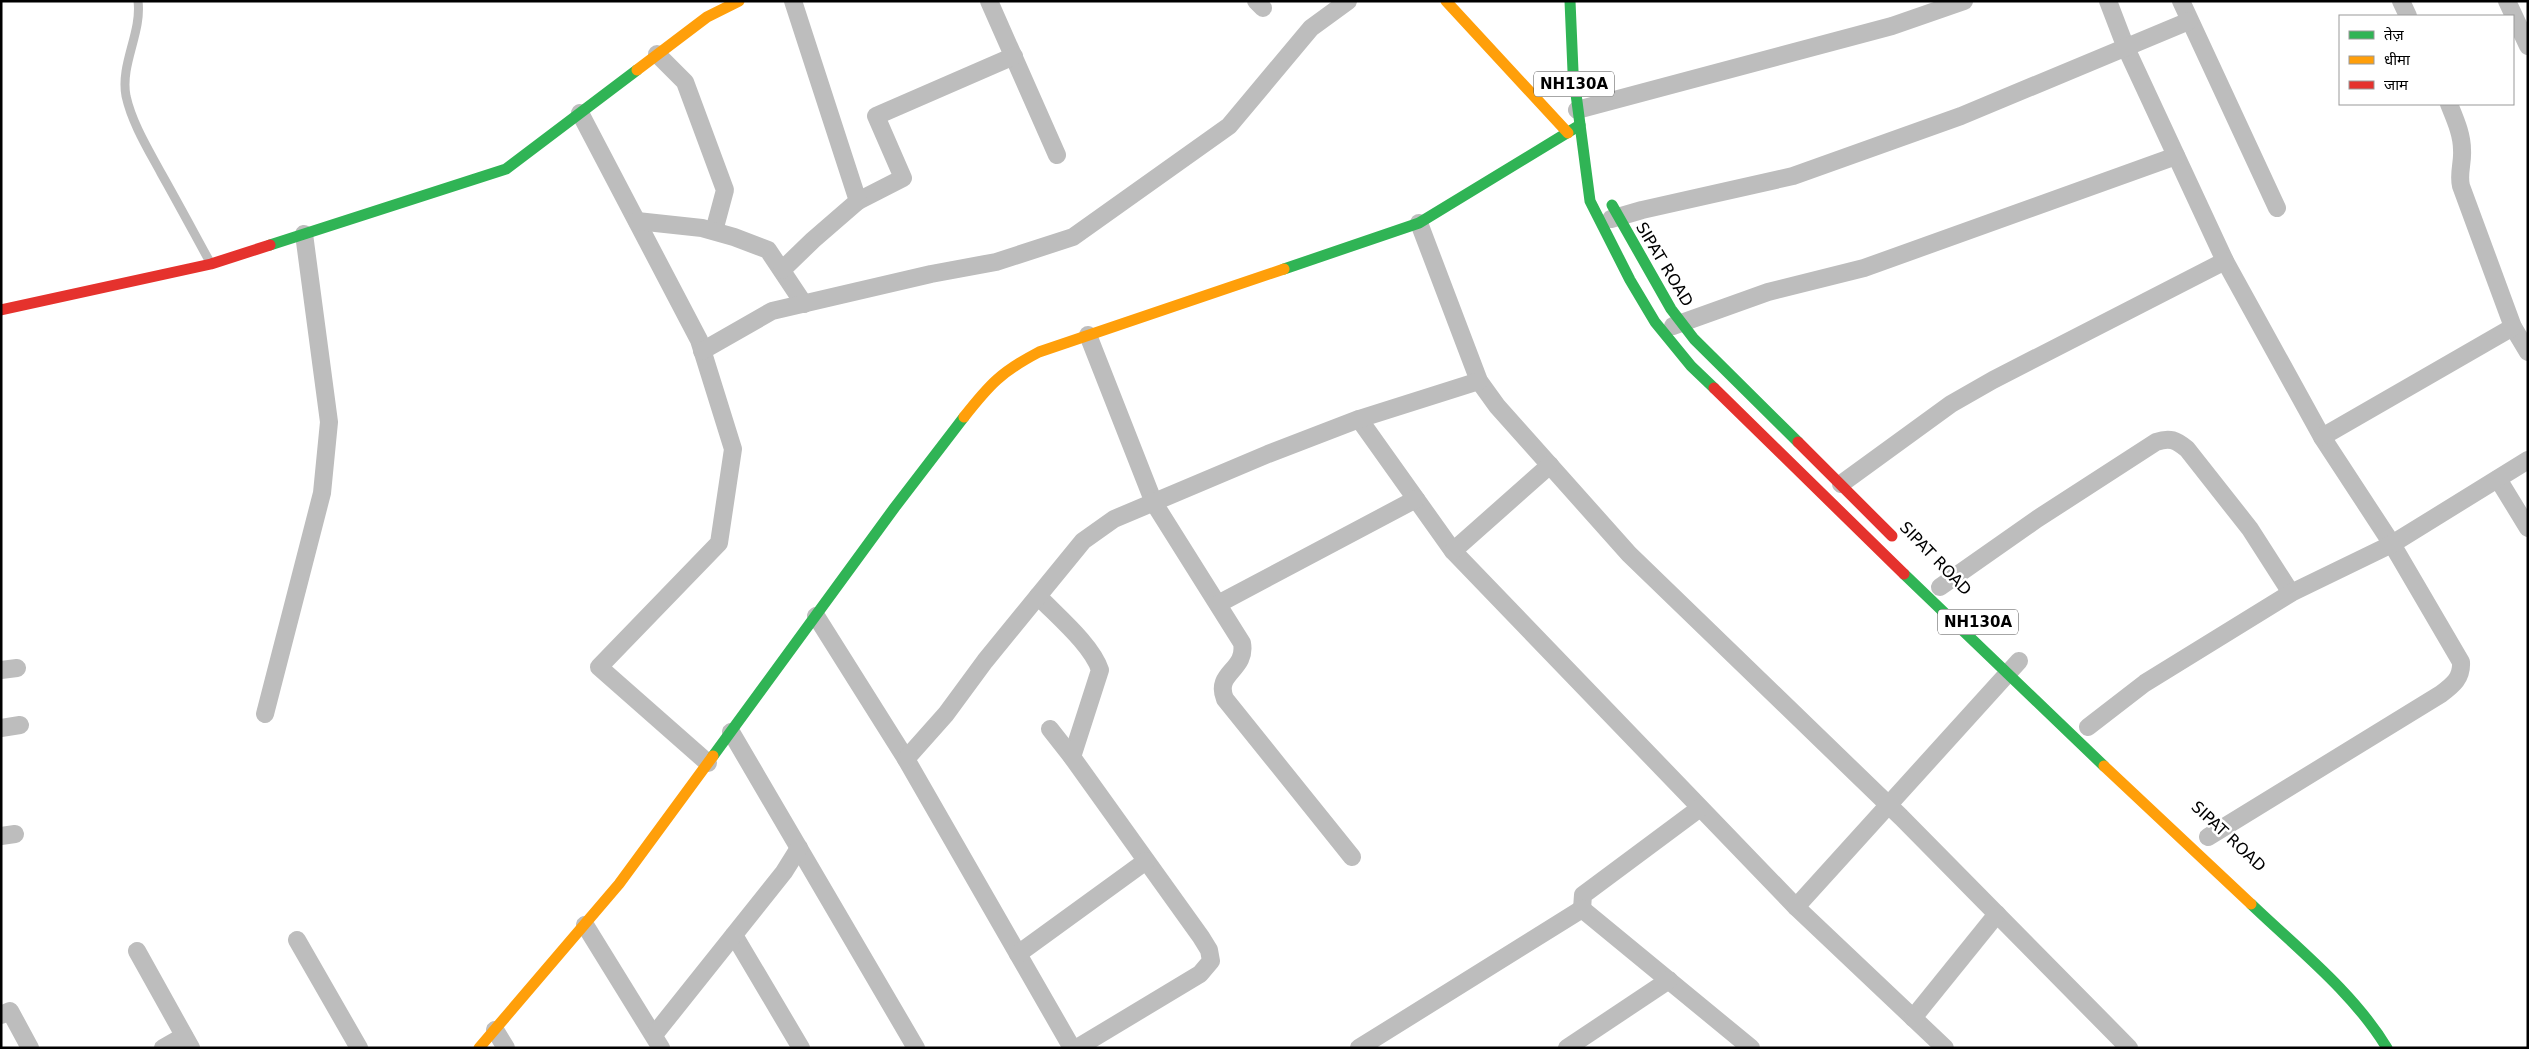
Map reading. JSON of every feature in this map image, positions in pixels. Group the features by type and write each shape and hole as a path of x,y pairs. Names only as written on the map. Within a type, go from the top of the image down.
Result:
{"main road":[{"path":"1,310 211,264 506,169 707,16 739,1"},
{"path":"1446,1 1568,133"},
{"name":"SIPAT ROAD","path":"1570,1 1573,71 1590,201 1630,280 1663,331 1691,366 2008,675 2337,985 2378,1033 2387,1048"},
{"path":"479,1048 619,884 990,384 1011,367 1039,352 1419,223 1568,133 1579,118"},
{"name":"SIPAT ROAD","path":"1586,166 1602,188 1681,322 1694,339 1900,544"}],"street":[{"path":"793,1 858,201"},
{"path":"989,1 1057,155"},
{"path":"702,351 772,311 931,274 996,262 1073,236 1229,126 1311,28 1348,1"},
{"path":"1579,118 1892,26 1964,1"},
{"path":"2108,1 2126,48 2225,261 2322,437 2392,544 2456,653 2461,672 2456,680 2441,694 2208,838"},
{"path":"2181,1 2188,22 2277,208"},
{"path":"2401,1 2408,15"},
{"path":"2507,1 2514,15"},
{"path":"2514,16 2528,46"},
{"path":"1601,223 1618,217 1793,176 1961,116 2188,22"},
{"path":"657,54 685,82 725,190 714,231"},
{"path":"782,270 858,201 903,178 876,116 1014,56"},
{"path":"2449,105 2461,138 2462,152 2459,177 2461,186 2513,327 2528,352"},
{"path":"580,113 688,317 702,351 733,448 719,543 600,667 708,763"},
{"path":"1663,331 1681,322 1768,292 1864,268 2176,156"},
{"path":"637,221 714,231 768,250 804,304"},
{"path":"1419,223 1479,381 1497,406 1629,554 1888,804 2129,1048"},
{"path":"265,714 322,493 329,422 304,234"},
{"path":"1841,484 1950,404 2225,261"},
{"path":"2322,437 2513,327"},
{"path":"1088,335 1154,503 1238,637 1244,653 1240,663 1222,683 1225,699 1352,857"},
{"path":"906,759 946,714 1083,541 1114,519 1268,454 1359,419 1479,381"},
{"path":"1359,419 1453,551 1796,907 1942,1047"},
{"path":"1939,586 2149,446 2166,438 2177,441 2188,449 2250,529 2291,593"},
{"path":"2088,727 2145,683 2291,593 2392,544 2528,460"},
{"path":"1453,551 1550,465"},
{"path":"2498,479 2528,528"},
{"path":"1218,604 1416,499"},
{"path":"1038,596 1088,650 1100,670 1072,757"},
{"path":"816,616 906,759 1072,1048"},
{"path":"1796,907 1888,804 2020,662"},
{"path":"1,728 20,725"},
{"path":"1050,729 1201,937 1209,950 1211,961 1200,974 1077,1048"},
{"path":"731,732 916,1048"},
{"path":"1582,909 1583,895 1700,808"},
{"path":"585,925 658,1041 734,936 784,872 799,848"},
{"path":"1018,954 1146,861"},
{"path":"1582,909 1751,1048"},
{"path":"1359,1048 1582,909"},
{"path":"1913,1018 1997,914"},
{"path":"734,936 801,1048"},
{"path":"297,940 359,1048"},
{"path":"137,951 188,1042 163,1048"},
{"path":"1567,1048 1669,980"},
{"path":"1,1015 10,1011 30,1048"},
{"path":"495,1030 506,1048"}],"lane":[{"path":"138,1 139,10 135,38 127,69 126,95 139,133 211,264"}],"traffic: fast":[{"path":"1570,1 1573,71 1590,201 1630,280 1655,322 1691,366 1714,388"},
{"path":"270,245 506,169 637,70"},
{"path":"1284,269 1419,223 1580,125"},
{"path":"1612,205 1671,309 1694,339 1798,442"},
{"path":"713,756 895,507 964,417"},
{"path":"1904,574 2104,766"},
{"path":"2251,904 2324,972 2358,1008 2387,1048"}],"traffic: slow":[{"path":"637,70 707,17 739,1"},
{"path":"1446,1 1568,133"},
{"path":"964,417 981,396 1005,373 1039,352 1284,269"},
{"path":"479,1048 619,884 713,756"},
{"path":"2104,766 2251,904"}],"traffic: jam":[{"path":"1,310 211,264 270,245"},
{"path":"1714,388 1904,574"},
{"path":"1798,442 1892,536"}]}
